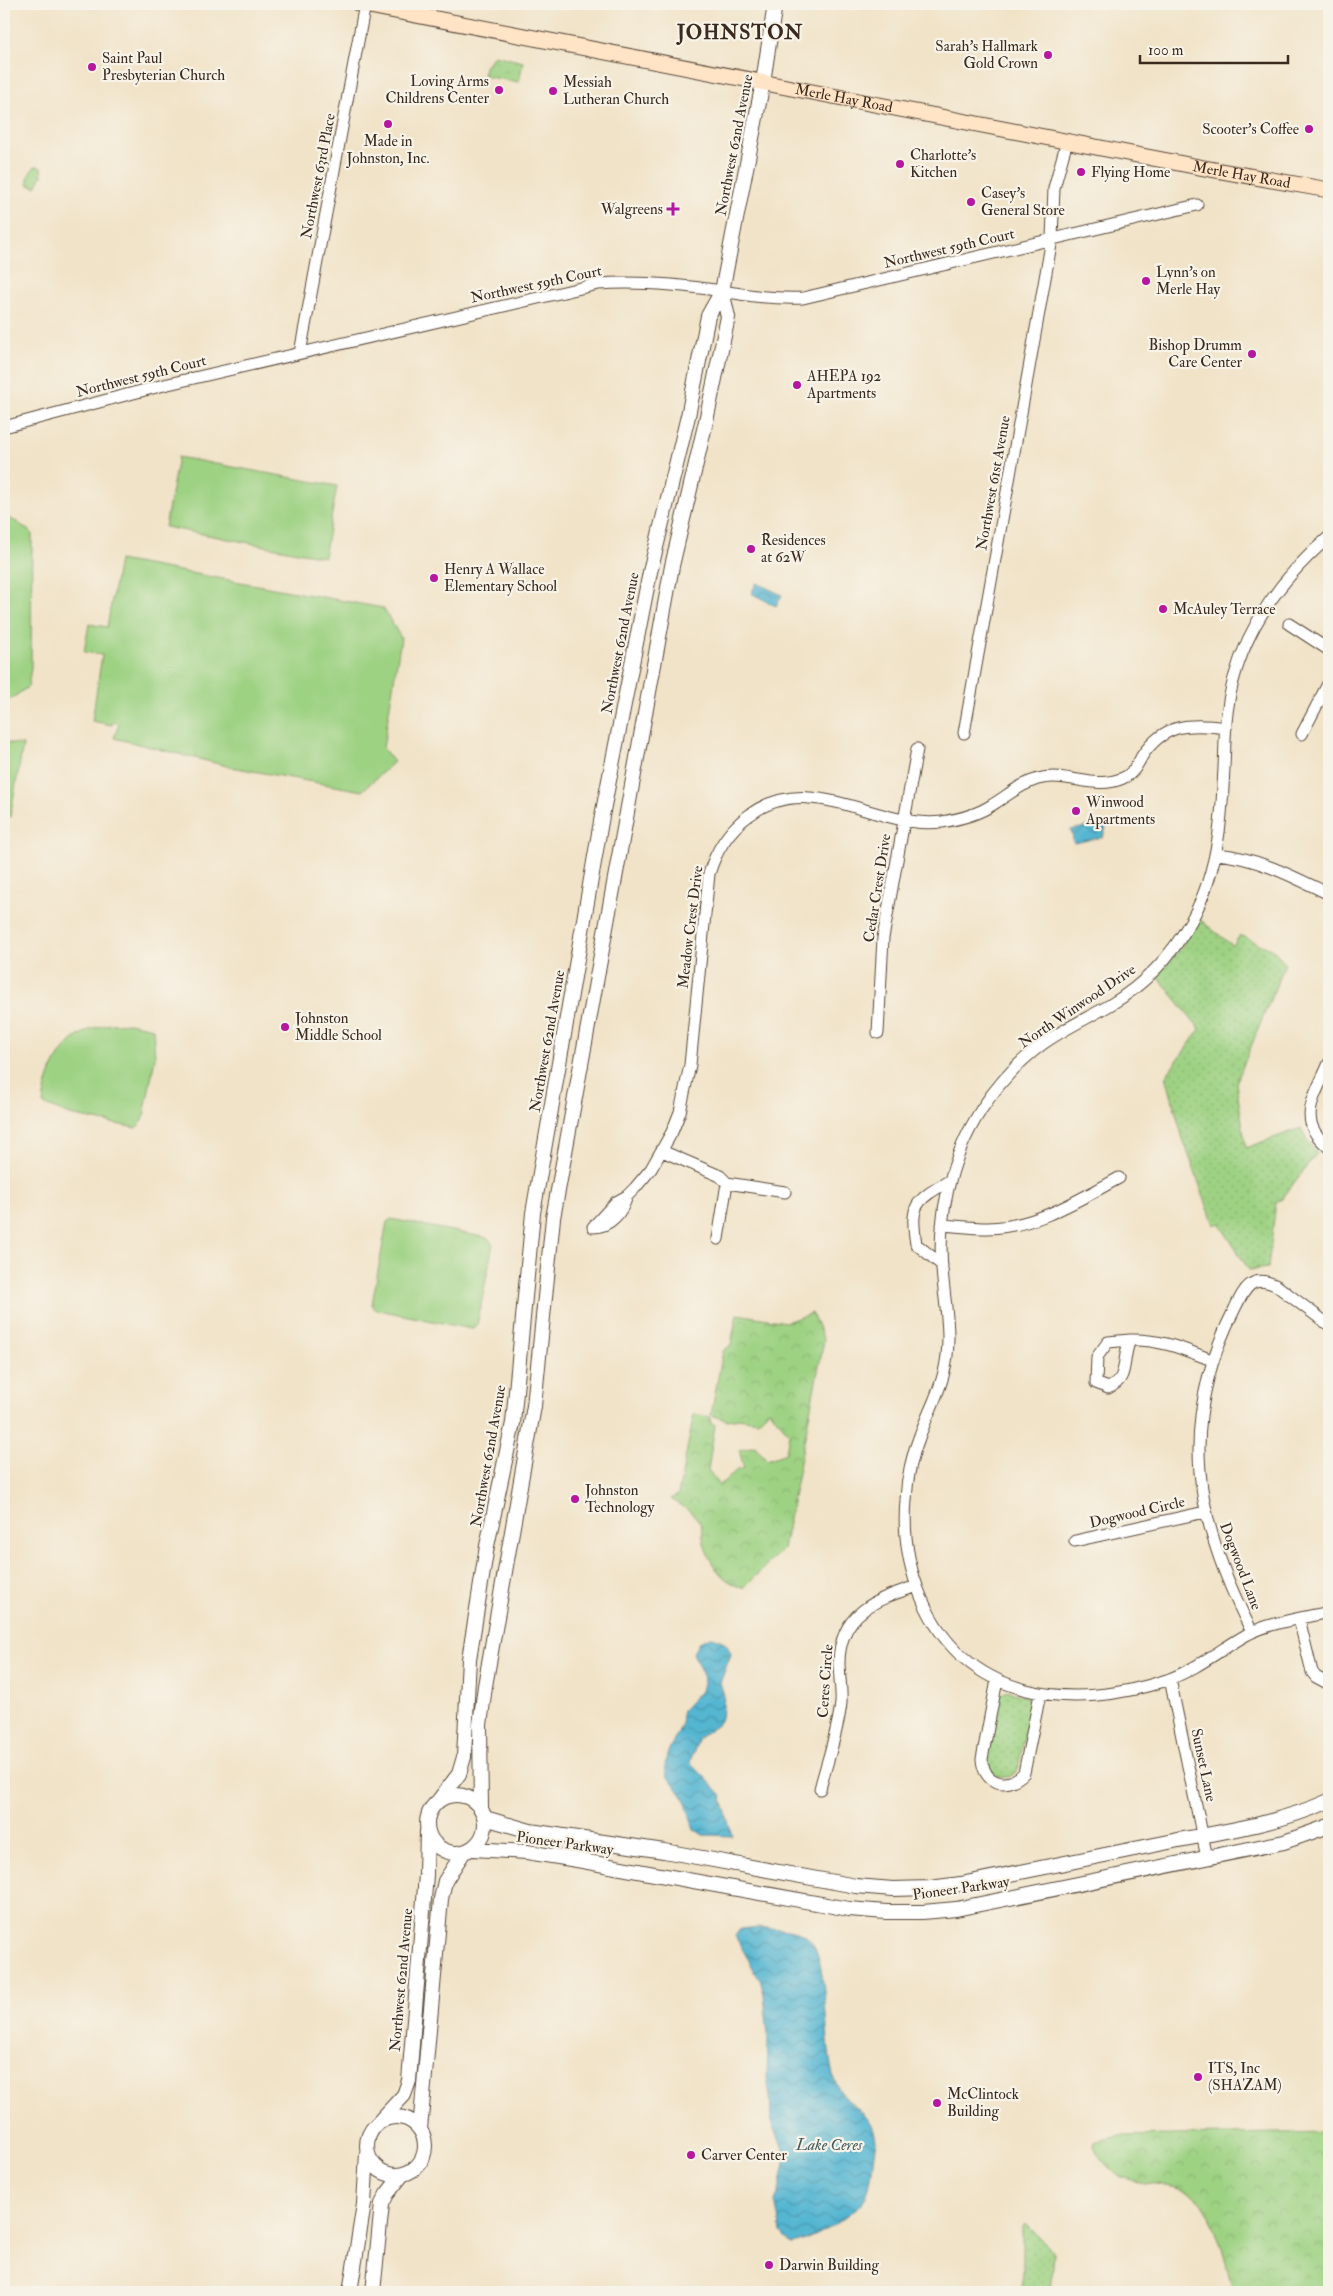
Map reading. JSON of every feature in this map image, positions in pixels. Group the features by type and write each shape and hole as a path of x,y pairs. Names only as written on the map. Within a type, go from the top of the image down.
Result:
{"main road":[{"name":"Merle Hay Road","path":"363,4 1329,190"}],"street":[{"name":"Northwest 63rd Place","path":"300,353 363,4"},
{"name":"Northwest 62nd Avenue","path":"440,1800 459,1774 464,1757 469,1658 488,1546 514,1423 533,1213 602,816 650,572 688,416 708,316 722,291 763,82 775,4"},
{"name":"Northwest 61st Avenue","path":"964,733 1052,239 1054,188 1067,141"},
{"name":"Northwest 59th Court","path":"4,427 164,385 598,284 616,283 722,291 772,299 802,298 1196,205"},
{"name":"Northwest 62nd Avenue","path":"483,1813 480,1725 484,1686 534,1406 553,1218 672,566 728,317 722,291"},
{"name":"North Winwood Drive","path":"1329,537 1295,568 1264,608 1240,656 1228,703 1225,773 1217,854 1199,906 1189,925 1168,955 1146,978 1129,992 1047,1041 1011,1072 980,1112 957,1157 950,1181 942,1225 942,1265 948,1315 948,1356 938,1394 913,1456 906,1502 908,1549 917,1586 937,1629 951,1647 977,1670 997,1680 1040,1694 1094,1695 1133,1689 1170,1679 1207,1661 1252,1632 1329,1612"},
{"path":"1289,624 1329,650"},
{"path":"1302,734 1329,682"},
{"name":"Meadow Crest Drive","path":"627,1196 651,1169 677,1122 686,1089 709,874 720,847 729,833 753,812 767,804 798,797 829,800 904,820 939,822 961,819 983,811 1022,785 1038,779 1071,777 1110,784 1126,778 1135,769 1154,741 1170,730 1189,725 1226,728"},
{"name":"Cedar Crest Drive","path":"878,1033 883,938 917,750"},
{"path":"1217,854 1252,860 1274,867 1329,894"},
{"path":"1329,1063 1309,1110 1309,1120 1313,1132 1329,1147"},
{"path":"662,1150 720,1176 727,1183 785,1192"},
{"path":"942,1225 988,1228 1030,1222 1056,1211 1120,1178"},
{"path":"942,1265 916,1244 912,1218 923,1197 950,1181"},
{"path":"718,1239 727,1183"},
{"name":"Dogwood Lane","path":"1252,1632 1231,1592 1215,1549 1205,1512 1198,1455 1200,1422 1212,1360 1223,1331 1246,1287 1256,1281 1268,1281 1277,1286 1329,1325"},
{"path":"1130,1340 1150,1340 1212,1360"},
{"name":"Dogwood Circle","path":"1075,1541 1205,1512"},
{"name":"Ceres Circle","path":"820,1789 841,1705 840,1652 847,1629 859,1613 874,1602 917,1586"},
{"path":"1299,1619 1312,1672 1316,1677 1329,1684"},
{"name":"Sunset Lane","path":"1170,1679 1207,1858"},
{"path":"997,1680 982,1759 987,1775 994,1781 1011,1783 1024,1773 1040,1694"},
{"path":"420,2129 441,1899 445,1881 468,1851 481,1840 486,1830 483,1813 472,1799 462,1795 450,1795 440,1800 429,1814 428,1831 432,1842 440,1850 451,1854 468,1851"},
{"name":"Pioneer Parkway","path":"483,1813 530,1831 664,1851 856,1886 893,1889 930,1888 961,1884 1202,1836 1300,1813 1329,1801"},
{"name":"Pioneer Parkway","path":"468,1851 527,1852 849,1909 923,1912 956,1909 1284,1842 1329,1826"},
{"name":"Northwest 62nd Avenue","path":"379,2122 404,2095 409,2081 428,1831"},
{"path":"350,2292 364,2204 367,2152 369,2135 379,2122 390,2117 401,2117 412,2121 420,2129 425,2140 425,2151 421,2162 413,2170 402,2175 391,2175 380,2171 372,2163 367,2152"},
{"path":"373,2292 382,2204 387,2194 402,2175"}],"green space":[{"path":"494,55 523,62 519,82 483,76 485,67"},
{"path":"37,166 41,168 42,176 36,187 29,185 28,177"},
{"path":"178,457 337,486 324,557 165,527"},
{"path":"4,516 17,522 32,533 31,668 28,687 8,701 4,700"},
{"path":"119,560 383,608 401,638 383,748 394,762 362,791 231,767 114,738 119,724 113,722 112,725 92,721 102,655 84,652 89,624 107,627"},
{"path":"4,742 23,745 10,817 4,816"},
{"path":"1198,918 1233,946 1240,935 1275,951 1285,964 1236,1083 1246,1148 1301,1128 1307,1141 1317,1153 1282,1199 1276,1202 1268,1268 1249,1270 1219,1223 1214,1225 1182,1136 1166,1076 1200,1029 1157,976 1181,948"},
{"path":"129,1023 153,1028 155,1058 143,1121 136,1128 70,1115 43,1104 53,1066 68,1045 89,1030 109,1024"},
{"path":"391,1219 488,1238 493,1244 477,1325 471,1329 374,1309 372,1304 387,1222"},
{"path":"812,1313 824,1340 783,1549 744,1588 723,1577 713,1565 703,1540 702,1526 699,1521 690,1512 671,1499 678,1495 694,1414 711,1417 710,1422 715,1425 708,1470 720,1485 737,1470 744,1468 739,1450 755,1446 767,1460 786,1453 789,1433 769,1410 758,1421 739,1418 727,1420 711,1415 723,1351 731,1345 737,1314 786,1322"},
{"path":"1007,1691 1025,1696 1031,1705 1018,1769 1013,1775 1001,1777 994,1776 986,1763 999,1696"},
{"path":"1329,2132 1329,2292 1233,2292 1215,2229 1210,2217 1198,2199 1187,2191 1180,2189 1121,2178 1100,2158 1093,2142 1121,2136"},
{"path":"1025,2223 1054,2252 1051,2292 1020,2292 1023,2274 1023,2226"}],"water":[{"path":"757,583 782,595 776,606 751,593"},
{"path":"1096,825 1106,827 1103,837 1074,843 1071,830"},
{"path":"711,1637 724,1642 731,1654 720,1683 724,1695 722,1718 716,1726 699,1738 690,1762 721,1794 732,1836 703,1835 694,1829 686,1803 669,1778 665,1766 668,1752 680,1727 682,1711 701,1691 704,1678 693,1653 699,1642"},
{"name":"Lake Ceres","path":"759,1927 784,1929 802,1934 815,1947 820,1963 829,2050 836,2084 847,2099 870,2123 876,2141 870,2184 866,2196 861,2203 844,2219 833,2226 810,2238 791,2244 781,2232 775,2202 785,2163 783,2148 771,2120 767,2079 768,2036 764,1994 761,1982 735,1936 740,1929"}],"place":[{"name":"Sarah's Hallmark Gold Crown","path":"1048,55"},
{"name":"Saint Paul Presbyterian Church","path":"92,67"},
{"name":"Loving Arms Childrens Center","path":"499,90"},
{"name":"Messiah Lutheran Church","path":"553,91"},
{"name":"Made in Johnston, Inc.","path":"388,124"},
{"name":"Scooter's Coffee","path":"1309,129"},
{"name":"Charlotte's Kitchen","path":"900,164"},
{"name":"Flying Home","path":"1081,172"},
{"name":"Casey's General Store","path":"971,202"},
{"name":"Walgreens","path":"673,209"},
{"name":"Lynn's on Merle Hay","path":"1146,281"},
{"name":"Bishop Drumm Care Center","path":"1252,354"},
{"name":"AHEPA 192 Apartments","path":"797,385"},
{"name":"Residences at 62W","path":"751,549"},
{"name":"Henry A Wallace Elementary School","path":"434,578"},
{"name":"McAuley Terrace","path":"1163,609"},
{"name":"Winwood Apartments","path":"1076,811"},
{"name":"Johnston Middle School","path":"285,1027"},
{"name":"Johnston Technology","path":"575,1499"},
{"name":"ITS, Inc (SHAZAM)","path":"1198,2077"},
{"name":"McClintock Building","path":"937,2103"},
{"name":"Carver Center","path":"691,2155"},
{"name":"Darwin Building","path":"769,2265"}],"district":[{"name":"JOHNSTON","path":"740,32"}]}
